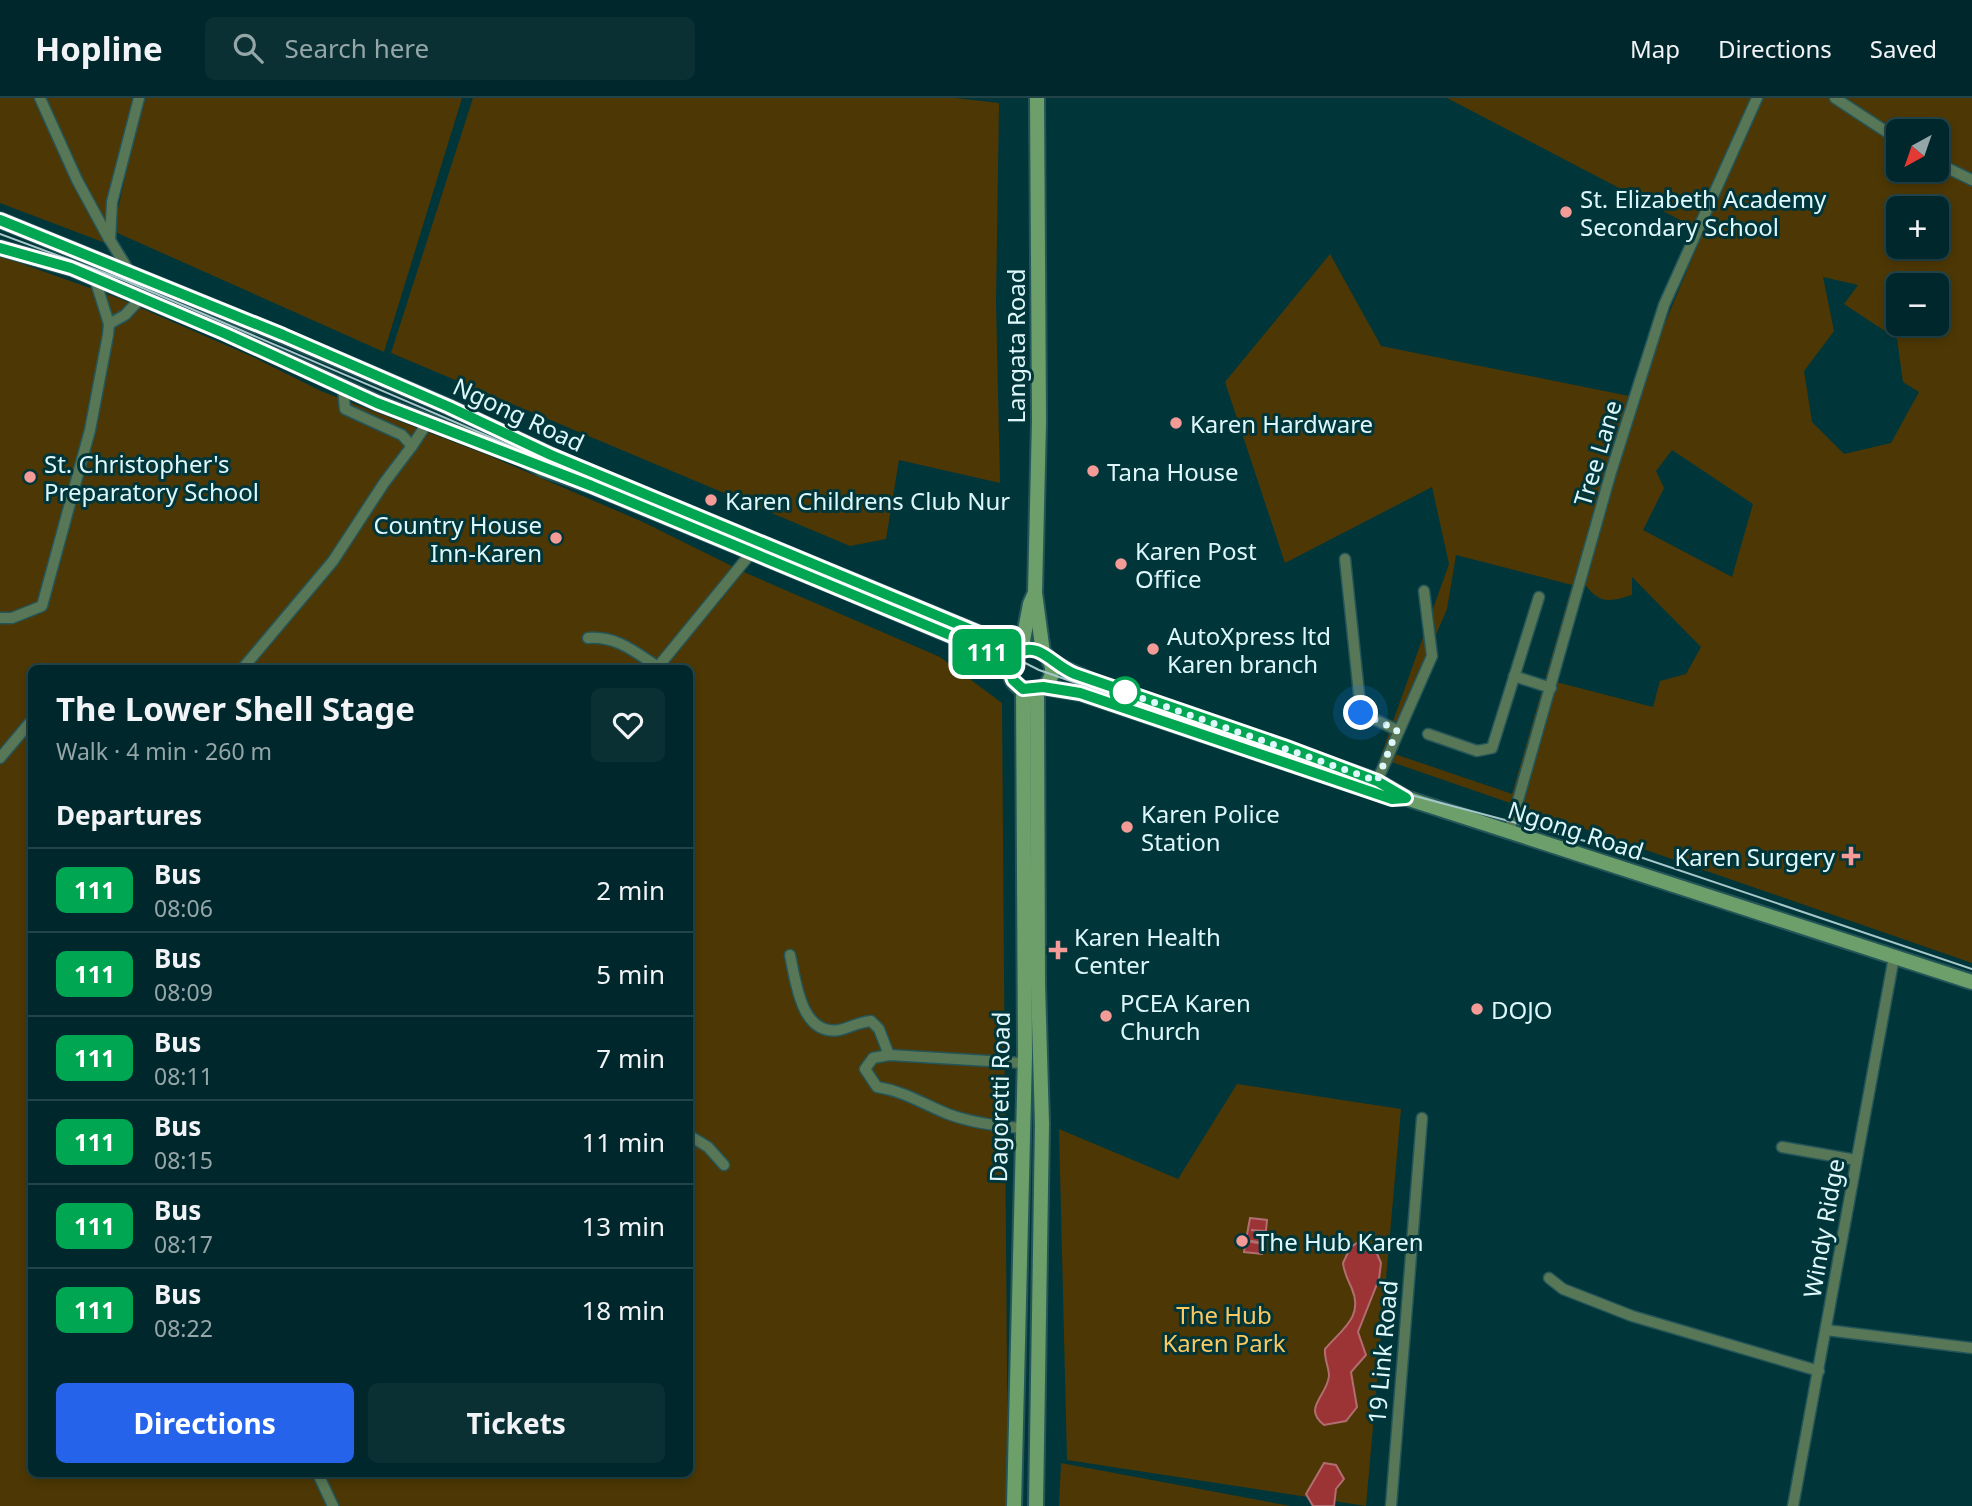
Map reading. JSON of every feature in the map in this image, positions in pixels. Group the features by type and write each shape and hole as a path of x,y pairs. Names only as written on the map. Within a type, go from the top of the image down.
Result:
{"main road":[{"name":"Langata Road","path":"1035,593 1039,421 1036,98"},
{"name":"Ngong Road","path":"0,220 200,300 449,407 520,441 1019,652"},
{"name":"Ngong Road","path":"0,248 45,260 95,279 342,387 515,454 543,469 592,486 981,648 1010,671"},
{"path":"1035,593 1051,675 1034,688 1013,680 1010,671 1019,652 1035,593"},
{"path":"1019,652 1034,649 1047,657"},
{"name":"Ngong Road","path":"1047,657 1092,681 1282,753 1392,799 1406,798"},
{"name":"Ngong Road","path":"1034,688 1080,693 1377,781 1406,798 1972,982"},
{"name":"Dagoretti Road","path":"1014,1506 1034,688"},
{"name":"Dagoretti Road","path":"1034,688 1042,1124 1035,1506"}],"street":[{"path":"40,98 77,180 129,271"},
{"path":"110,240 112,202 139,98"},
{"name":"Tree Lane","path":"1509,832 1611,472 1664,305 1757,98"},
{"path":"1835,98 1886,131"},
{"path":"1950,169 1970,177"},
{"path":"0,618 12,618 42,606 90,430 109,324 95,279"},
{"path":"109,324 125,315 140,299"},
{"path":"342,387 345,409 402,435 412,446"},
{"path":"246,665 333,561 428,422"},
{"path":"659,665 751,553"},
{"path":"1345,559 1361,713 1397,730"},
{"path":"1377,781 1397,730 1432,656 1424,591"},
{"path":"1428,734 1477,751 1492,748 1539,597"},
{"path":"588,638 603,637 620,642 653,665"},
{"path":"1514,676 1551,688"},
{"path":"0,758 28,725"},
{"path":"790,955 806,1015 814,1024 822,1031 841,1030 855,1023 870,1021 879,1029 889,1055"},
{"name":"Windy Ridge","path":"1793,1506 1894,957"},
{"path":"1022,1128 982,1125 946,1113 900,1090 877,1087 865,1069 873,1058 889,1055 1024,1063"},
{"name":"19 Link Road","path":"1391,1506 1422,1118"},
{"path":"693,1138 708,1147 724,1165"},
{"path":"1782,1147 1856,1160"},
{"path":"1549,1278 1563,1289 1622,1312 1819,1371"},
{"path":"1826,1330 1972,1348"},
{"path":"319,1477 333,1506"}],"green space":[{"path":"0,98 136,98 108,244 0,203"},
{"path":"143,98 462,98 384,352 113,231"},
{"path":"473,98 955,98 999,103 996,303 1000,483 899,460 886,539 850,546 391,353"},
{"path":"1447,98 1972,98 1972,963 1380,758 1449,564 1432,487 1285,563 1225,382 1330,254 1381,346 1634,397 1703,232","holes":["1886,273 1949,273 1949,336 1892,336 1897,339 1903,382 1919,392 1891,443 1844,454 1812,422 1804,371 1834,331 1823,277 1858,285 1844,304 1886,332","1672,450 1753,504 1732,577 1643,530 1664,488 1656,471","1456,555 1572,585 1512,794 1386,751 1447,609","1632,577 1701,647 1686,674 1660,681 1653,707 1556,682 1580,578 1591,592 1602,599 1614,600 1632,595"]},
{"path":"0,256 118,298 253,357 321,391 490,456 643,522 746,573 940,657 1002,703 1008,1506 0,1506"},
{"name":"The Hub Karen Park","path":"1237,1084 1401,1109 1366,1506 1067,1460 1059,1129 1178,1179"},
{"path":"1061,1463 1285,1505 1292,1506 1059,1506"}],"shaded area":[{"path":"1250,1218 1267,1220 1266,1231 1251,1230 1265,1232 1264,1243 1246,1240"},
{"path":"1361,1240 1375,1249 1381,1263 1379,1279 1358,1332 1366,1355 1351,1372 1357,1407 1346,1421 1324,1425 1315,1413 1315,1407 1329,1376 1325,1349 1353,1315 1355,1299 1343,1263 1350,1248"},
{"path":"1246,1241 1263,1244 1262,1254 1244,1252"},
{"path":"1324,1463 1336,1465 1344,1479 1336,1489 1334,1506 1313,1506 1306,1494"}],"tram line":[{"path":"0,234 124,280 546,461 990,645 1039,670 1358,781 1619,850 1972,969"}],"bus line":[{"name":"111","path":"0,220 283,335 449,407 551,455 979,633 1017,653 1028,649 1041,651 1050,662 1092,681 1284,746 1377,781 1400,792 1406,798 1392,799 1080,693 1043,687 1037,690 1023,689 1013,680 1010,671 981,648 592,486 543,469 515,454 377,403 226,334 122,292 71,268 0,248"}],"place":[{"name":"St. Elizabeth Academy Secondary School","path":"1566,212"},
{"name":"Karen Hardware","path":"1176,423"},
{"name":"Tana House","path":"1093,471"},
{"name":"St. Christopher's Preparatory School","path":"30,477"},
{"name":"Karen Childrens Club Nur","path":"711,500"},
{"name":"Country House Inn-Karen","path":"556,538"},
{"name":"Karen Post Office","path":"1121,564"},
{"name":"AutoXpress ltd Karen branch","path":"1153,649"},
{"name":"Karen Police Station","path":"1127,827"},
{"name":"Karen Surgery","path":"1851,856"},
{"name":"Karen Health Center","path":"1058,950"},
{"name":"DOJO","path":"1477,1009"},
{"name":"PCEA Karen Church","path":"1106,1016"},
{"name":"The Hub Karen","path":"1242,1241"}],"route":[{"path":"1125,692 1116,689 1377,781 1397,730 1365,718 1361,713"}]}
